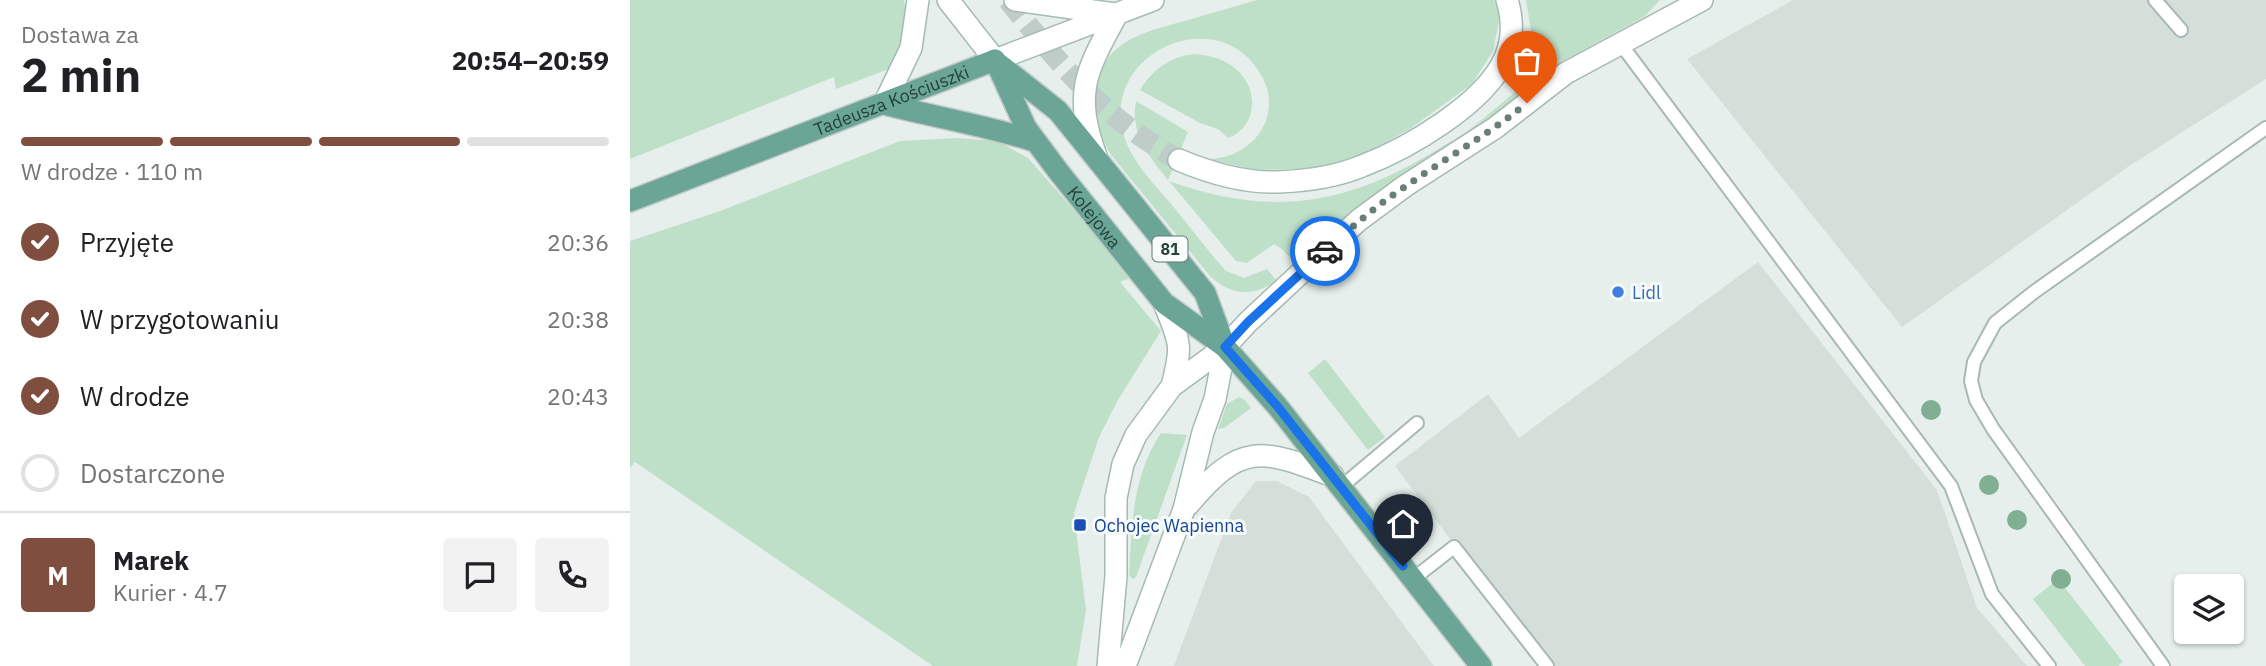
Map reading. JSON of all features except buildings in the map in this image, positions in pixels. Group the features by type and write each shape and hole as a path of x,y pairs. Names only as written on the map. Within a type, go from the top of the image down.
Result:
{"main road":[{"name":"Tadeusza Kościuszki","path":"630,201 995,61"},
{"name":"Kolejowa","path":"995,61 1034,141 1164,303 1225,347 1278,407 1481,666"},
{"name":"Kolejowa","path":"995,61 1058,111 1205,293 1225,347"},
{"path":"884,104 1009,132 1034,141"}],"street":[{"path":"884,104 911,48 918,0"},
{"name":"Kolejowa","path":"948,0 995,61"},
{"path":"1015,0 1117,14 1094,56 1083,95 1087,131 1098,161"},
{"name":"Tadeusza Kościuszki","path":"995,61 1153,0"},
{"path":"1179,160 1236,178 1277,182 1342,173 1383,156 1446,119 1487,85 1505,58 1510,42 1507,0"},
{"path":"1108,666 1116,576 1118,481 1136,435 1172,386 1225,347 1248,322 1359,220 1405,186 1495,128 1566,73 1694,2"},
{"path":"1164,303 1179,340 1180,354 1172,386"},
{"path":"1125,666 1184,509 1203,432 1215,399 1225,347"},
{"path":"1184,509 1208,481 1236,460 1271,456 1292,460 1337,482"}],"lane":[{"path":"2155,0 2181,30"},
{"path":"1620,43 1951,486 1992,594 2049,666"},
{"path":"2163,666 1993,429 1976,400 1971,381 1974,362 1995,323 2266,128"},
{"path":"1337,482 1418,423"},
{"path":"1413,579 1454,547 1546,666"}],"shaded area":[{"path":"1793,0 2266,0 2266,79 2129,166 1902,327 1687,59"},
{"path":"1758,262 1937,490 1977,608 2027,666 1546,666 1395,466 1488,394 1519,438"},
{"path":"1256,481 1277,481 1309,497 1434,666 1174,666 1231,513"}],"green space":[{"path":"630,0 904,0 905,18 889,69 836,89 834,77 630,159"},
{"path":"1257,0 1494,0 1500,16 1493,51 1472,84 1411,128 1374,149 1337,163 1306,169 1243,170 1243,167 1208,159 1238,152 1260,132 1266,120 1269,105 1267,90 1261,75 1242,53 1218,41 1193,39 1167,46 1145,60 1129,80 1121,106 1124,136 1128,146 1144,172 1226,271 1244,278 1267,269 1277,281 1259,290 1242,292 1218,283 1210,276 1112,156 1097,124 1094,98 1100,72 1107,59 1129,40 1157,29"},
{"path":"1526,0 1660,0 1645,16 1563,61 1491,118 1390,183 1295,263 1274,244 1247,263 1236,261 1169,181 1239,199 1303,201 1365,186 1397,172 1466,132 1533,77 1523,64 1531,30"},
{"path":"1193,54 1228,63 1245,79 1249,88 1252,108 1249,117 1238,133 1228,138 1218,129 1200,123 1140,90 1162,66"},
{"path":"1136,101 1188,132 1168,180 1138,134"},
{"path":"957,138 997,141 1028,158 1133,277 1120,282 1161,331 1118,400 1099,437 1074,513 1086,610 1077,666 933,666 635,462 630,468 630,241 720,211 900,141"},
{"path":"1325,359 1385,437 1368,450 1308,373"},
{"path":"1239,397 1251,408 1224,428 1218,429 1227,404"},
{"path":"1161,433 1187,435 1136,577 1133,579 1129,575 1135,501 1144,466"},
{"path":"2058,579 2123,662 2118,666 2085,666 2033,599"}],"tunnel":[{"path":"1008,0 1065,69 1105,108 1152,144 1179,160"}],"way so far":[{"path":"1325,251 1359,220 1405,186 1495,128 1527,103"}],"place":[{"name":"Lidl","path":"1618,292"},
{"name":"Ochojec Wapienna","path":"1080,525"}],"route":[{"path":"1325,251 1248,322 1225,347 1278,407 1403,566"}]}
